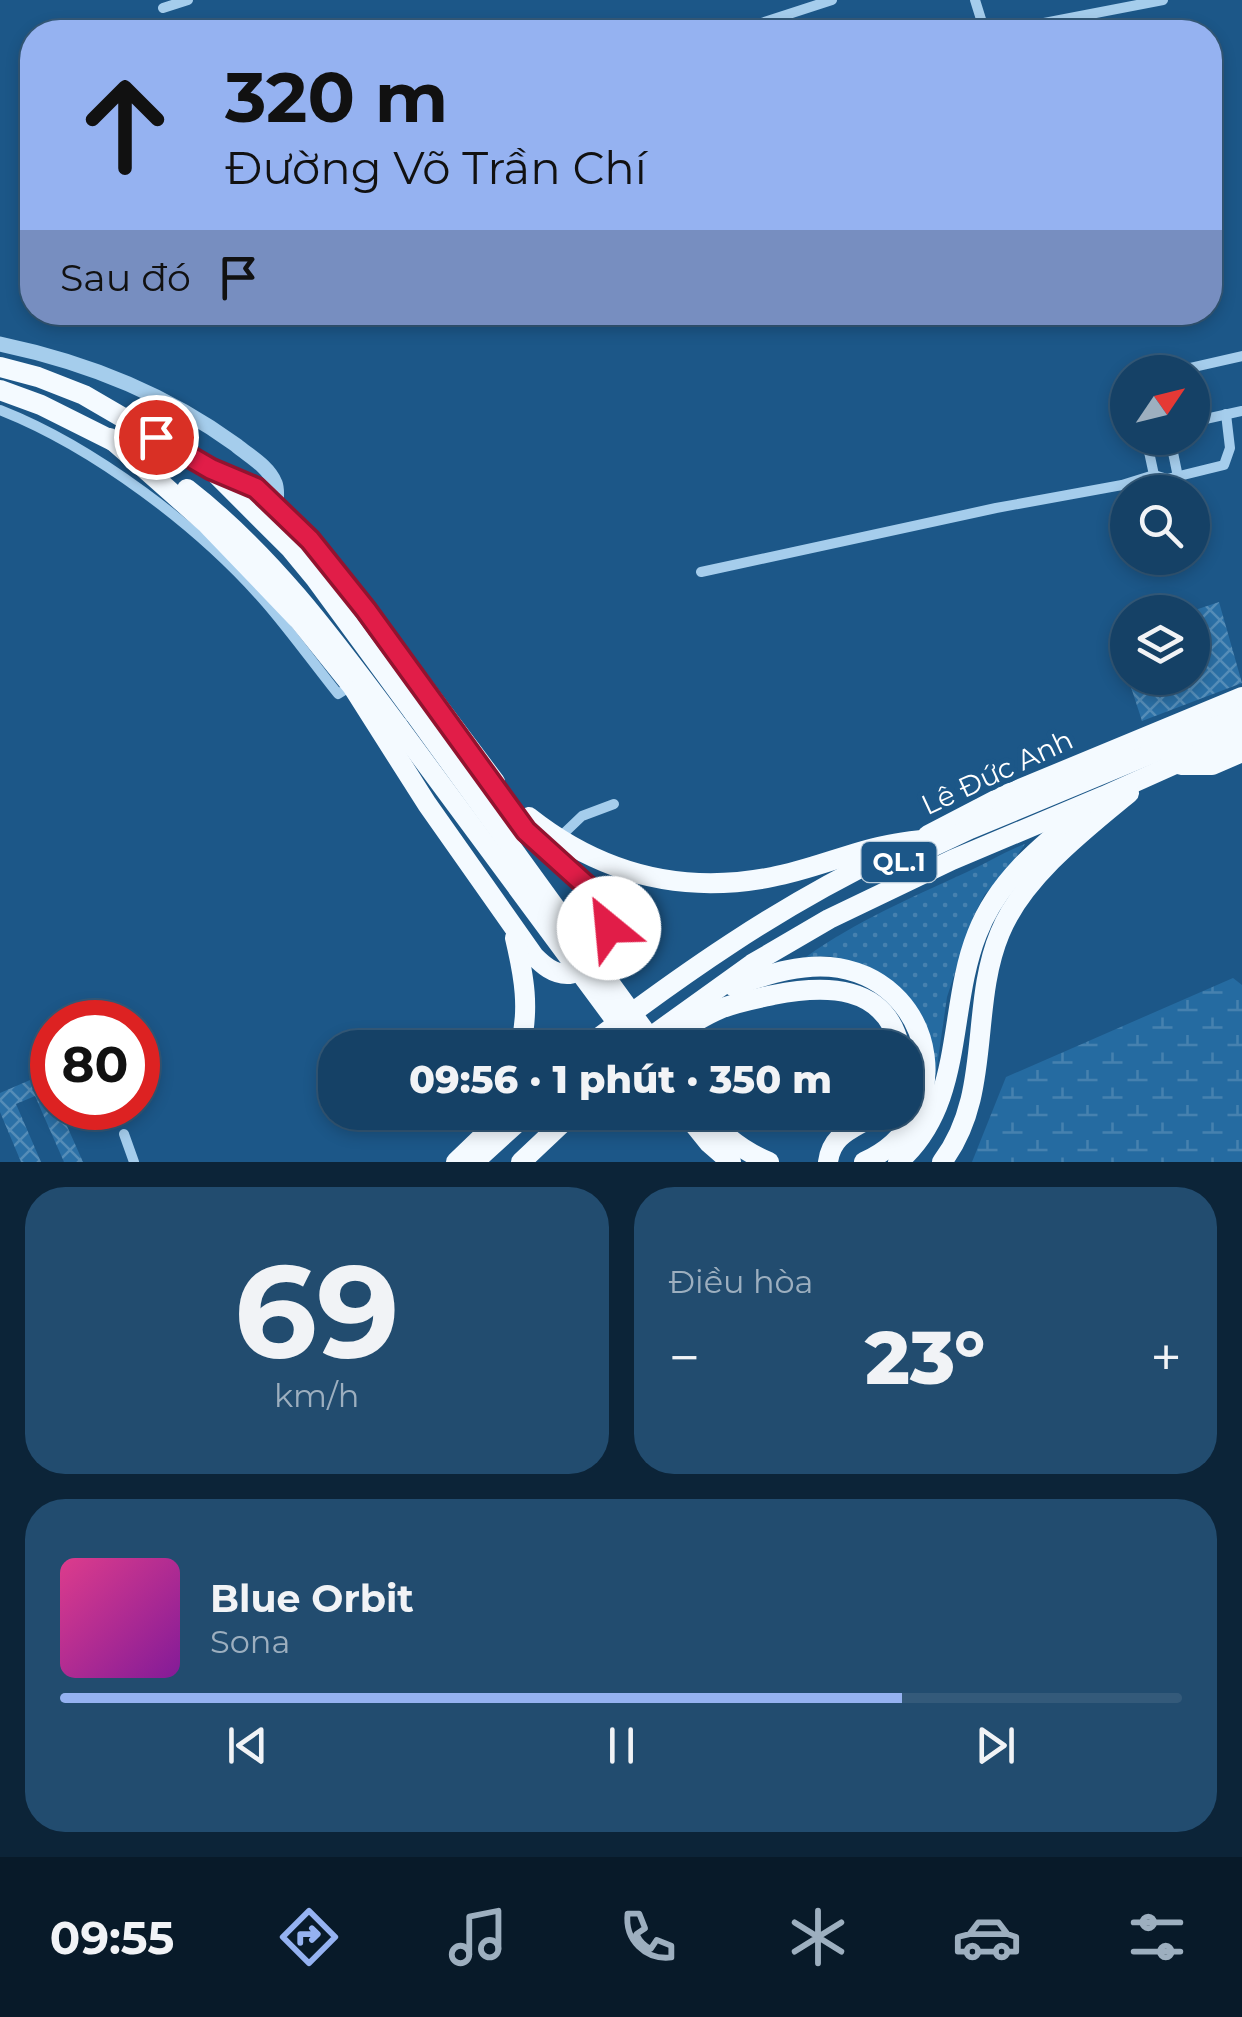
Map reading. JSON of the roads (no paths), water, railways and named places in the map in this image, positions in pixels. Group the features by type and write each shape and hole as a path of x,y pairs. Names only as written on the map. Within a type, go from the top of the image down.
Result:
{"highway":[{"path":"0,367 84,395 211,469 256,488 276,506 346,584 526,831 598,899 608,920 608,937 598,959 566,974 547,968 534,956 426,804 352,686 299,620 232,549 110,438"},
{"path":"0,390 41,404 110,438 190,490 250,542 406,719 643,1030"},
{"path":"211,469 315,578 406,719 623,1030"},
{"name":"Lê Đức Anh","path":"631,1030 729,956 810,907 965,825 1003,796 1242,697"},
{"name":"Lê Đức Anh","path":"660,1030 792,940 880,894 1232,738 1242,716"},
{"name":"Lê Đức Anh","path":"609,1030 728,944 854,870 914,840 1232,738"},
{"name":"Lê Đức Anh","path":"942,1162 958,1136 970,1103 987,984 1006,919 1044,868 1162,769"},
{"path":"486,773 529,817 568,844 620,869 680,882 707,884 774,876 965,825"},
{"path":"898,1162 922,1138 939,1102 968,962 992,902 1033,855 1104,796"},
{"path":"512,926 527,1001 524,1030"},
{"path":"708,994 790,970 819,966 862,974 896,997 921,1037 924,1090 909,1126 890,1146 865,1162"},
{"path":"685,1030 717,1010 763,997 849,983 896,997"},
{"path":"816,989 845,991 870,1002 892,1030"},
{"path":"483,1135 485,1130"},
{"path":"456,1162 488,1130"},
{"path":"474,1162 509,1130"},
{"path":"528,1150 544,1130"},
{"path":"506,1162 552,1130"},
{"path":"699,1130 732,1162"},
{"path":"720,1130 740,1148 769,1162"},
{"path":"828,1162 832,1144 848,1130"}],"street":[{"path":"163,8 188,0"},
{"path":"771,20 832,0"},
{"path":"1059,20 1163,0"},
{"path":"0,344 92,368 189,413 262,465 276,484 276,506"},
{"path":"1210,363 1242,356"},
{"path":"0,410 25,420 116,473 188,528 266,602 338,694 352,686"},
{"path":"1210,418 1242,411"},
{"path":"1186,475 1224,466 1230,448 1226,414"},
{"path":"1150,455 1154,475"},
{"path":"702,572 1110,487"},
{"path":"568,844 582,816 614,804"},
{"path":"124,1134 134,1162"}]}
